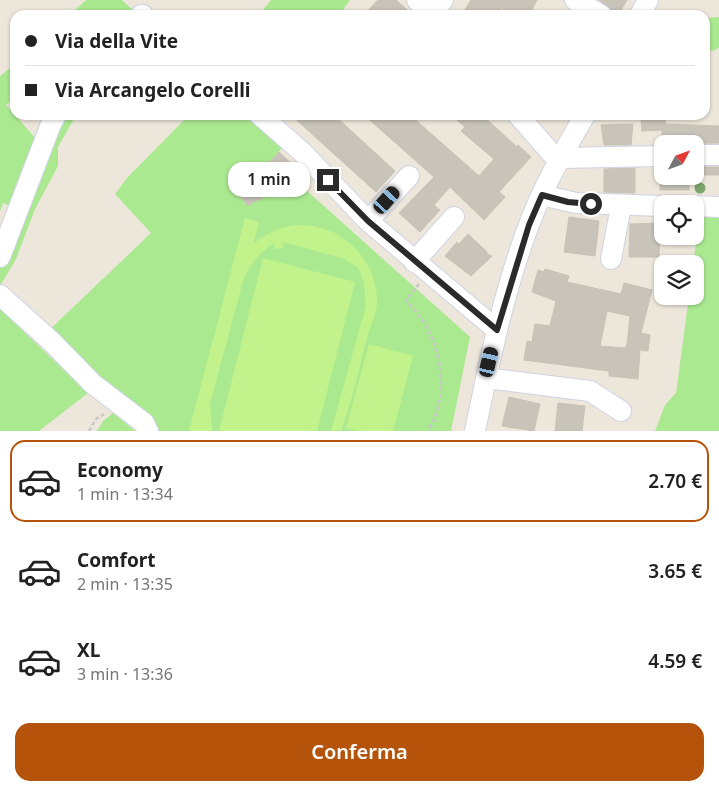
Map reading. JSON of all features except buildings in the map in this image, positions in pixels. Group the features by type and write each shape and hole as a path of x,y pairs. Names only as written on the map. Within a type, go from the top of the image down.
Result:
{"street":[{"path":"416,0 426,10"},
{"path":"435,10 443,0"},
{"path":"575,0 592,10"},
{"path":"0,257 53,120"},
{"path":"266,120 302,152 368,221 421,268 497,330"},
{"path":"522,120 552,154 561,158 654,156"},
{"path":"475,431 497,330 529,225 542,195 582,120"},
{"path":"704,155 719,155"},
{"path":"368,221 409,176"},
{"path":"542,195 576,203 654,206"},
{"path":"611,259 621,206"},
{"path":"704,206 719,207"},
{"path":"421,268 454,217"},
{"path":"0,295 94,384 144,423 148,431"},
{"path":"486,378 590,391 621,411"}],"path":[{"path":"421,268 406,300 427,327 438,356 442,382 439,409 428,431"},
{"path":"89,431 96,419 120,404"}],"green space":[{"path":"86,0 122,0 133,10 75,10"},
{"path":"271,0 350,0 343,10 263,10"},
{"path":"719,17 719,47 710,51 710,18"},
{"path":"10,68 10,101 6,105 10,110 10,120 19,120 38,141 12,207 3,203 0,211 0,76"},
{"path":"58,120 73,120 58,147 58,166 35,209 16,259 0,286 0,266"},
{"path":"184,120 249,120 282,148 243,192 240,189 237,192 247,206 259,200 286,172 470,337 451,431 148,431 44,335 151,233 115,194 127,178"},
{"path":"704,217 719,217 719,431 655,431 665,405 676,393 688,305 704,305 704,255 694,255 696,245 704,245"},
{"path":"245,218 259,222 253,244 278,229 295,225 314,226 335,233 354,247 362,256 373,278 377,306 341,431 331,431 366,306 364,282 358,268 345,259 283,242 283,248 275,249 274,243 259,255 251,265 243,281 210,404 212,431 189,431"},
{"path":"263,258 355,282 317,431 219,431"},
{"path":"0,309 88,393 39,431 0,431"},
{"path":"369,344 413,356 393,431 358,431 346,428"},
{"path":"113,413 135,431 97,431 103,421"}],"route":[{"path":"328,180 368,221 427,274 497,330 532,216 542,195 555,200 591,204"}]}
